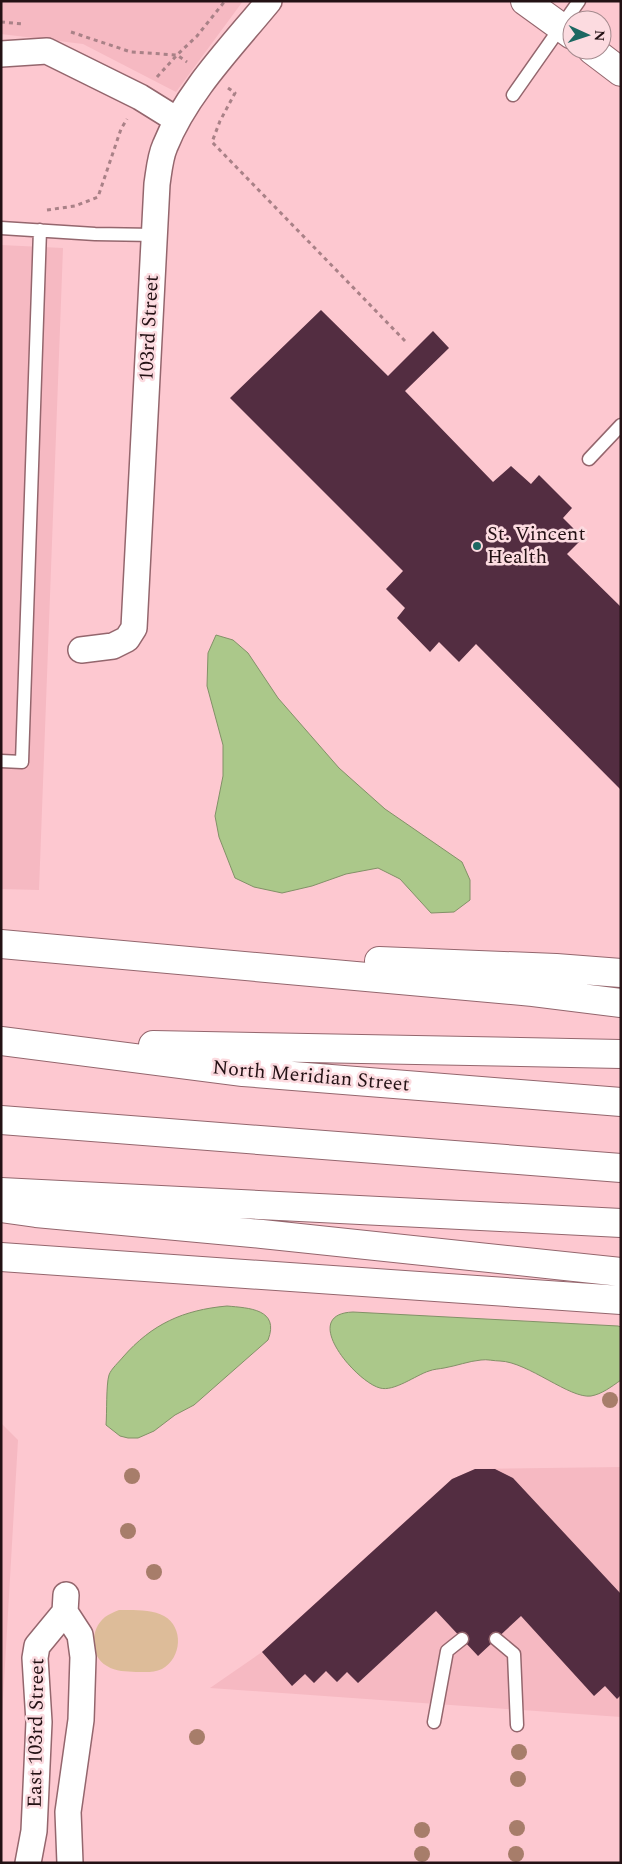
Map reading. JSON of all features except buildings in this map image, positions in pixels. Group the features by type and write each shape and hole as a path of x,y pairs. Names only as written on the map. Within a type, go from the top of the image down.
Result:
{"main road":[{"path":"525,1 562,28"},
{"path":"605,60 621,72"},
{"path":"13,946 556,968 621,973"},
{"path":"13,946 533,992 621,1003"},
{"path":"4,1042 621,1054"},
{"name":"North Meridian Street","path":"4,1042 243,1072 621,1102"},
{"path":"1,1120 621,1168"},
{"path":"1,1192 621,1223"},
{"path":"1,1208 621,1272"},
{"path":"1,1257 621,1300"}],"street":[{"name":"103rd Street","path":"81,650 113,646 127,639 134,628 157,184 164,148 177,120 208,75 269,1"},
{"path":"1,54 46,51 140,97 177,120"},
{"name":"East 103rd Street","path":"28,1863 34,1831 39,1722 36,1658 38,1646 66,1604 80,1635 83,1657 81,1720 68,1812 70,1863"}],"lane":[{"path":"513,95 562,36"},
{"path":"1,228 155,235"},
{"path":"1,762 22,762 40,230"},
{"path":"589,459 621,425"},
{"path":"434,1722 447,1651 462,1639"},
{"path":"496,1639 514,1654 517,1725"}],"path":[{"path":"40,230 48,209 75,206 98,197 121,129 140,97 177,55 197,36 224,1"},
{"path":"1,22 30,25"},
{"path":"68,31 131,52 177,55 235,93 220,121 212,142 406,342"}],"shaded area":[{"path":"1,1 243,1 176,92 83,44 1,34"},
{"path":"1,245 63,248 39,890 1,889"},
{"path":"216,635 233,640 248,653 278,698 339,768 385,809 462,862 470,880 470,900 454,912 431,913 400,879 378,868 346,874 312,886 282,893 254,887 235,878 219,837 215,816 223,776 223,745 207,686 208,653"},
{"path":"227,1306 253,1309 266,1316 270,1322 271,1330 268,1340 194,1405 175,1415 154,1431 138,1438 128,1438 120,1436 106,1425 109,1375 111,1370 134,1345 157,1327 182,1315"},
{"path":"353,1312 618,1326 621,1327 621,1380 599,1394 591,1396 582,1395 572,1392 523,1367 500,1361 483,1360 431,1370 392,1388 380,1388 358,1374 346,1362 331,1335 331,1324 337,1316"},
{"path":"1,1423 18,1440 1,1734"},
{"path":"621,1467 621,1717 210,1688 262,1652 452,1479 475,1469"},
{"path":"119,1610 154,1612 170,1621 175,1627 178,1642 174,1658 169,1664 156,1671 136,1672 114,1669 101,1662 95,1649 94,1635 96,1628 105,1617"}],"place":[{"name":"St. Vincent Health","path":"477,546"}]}
